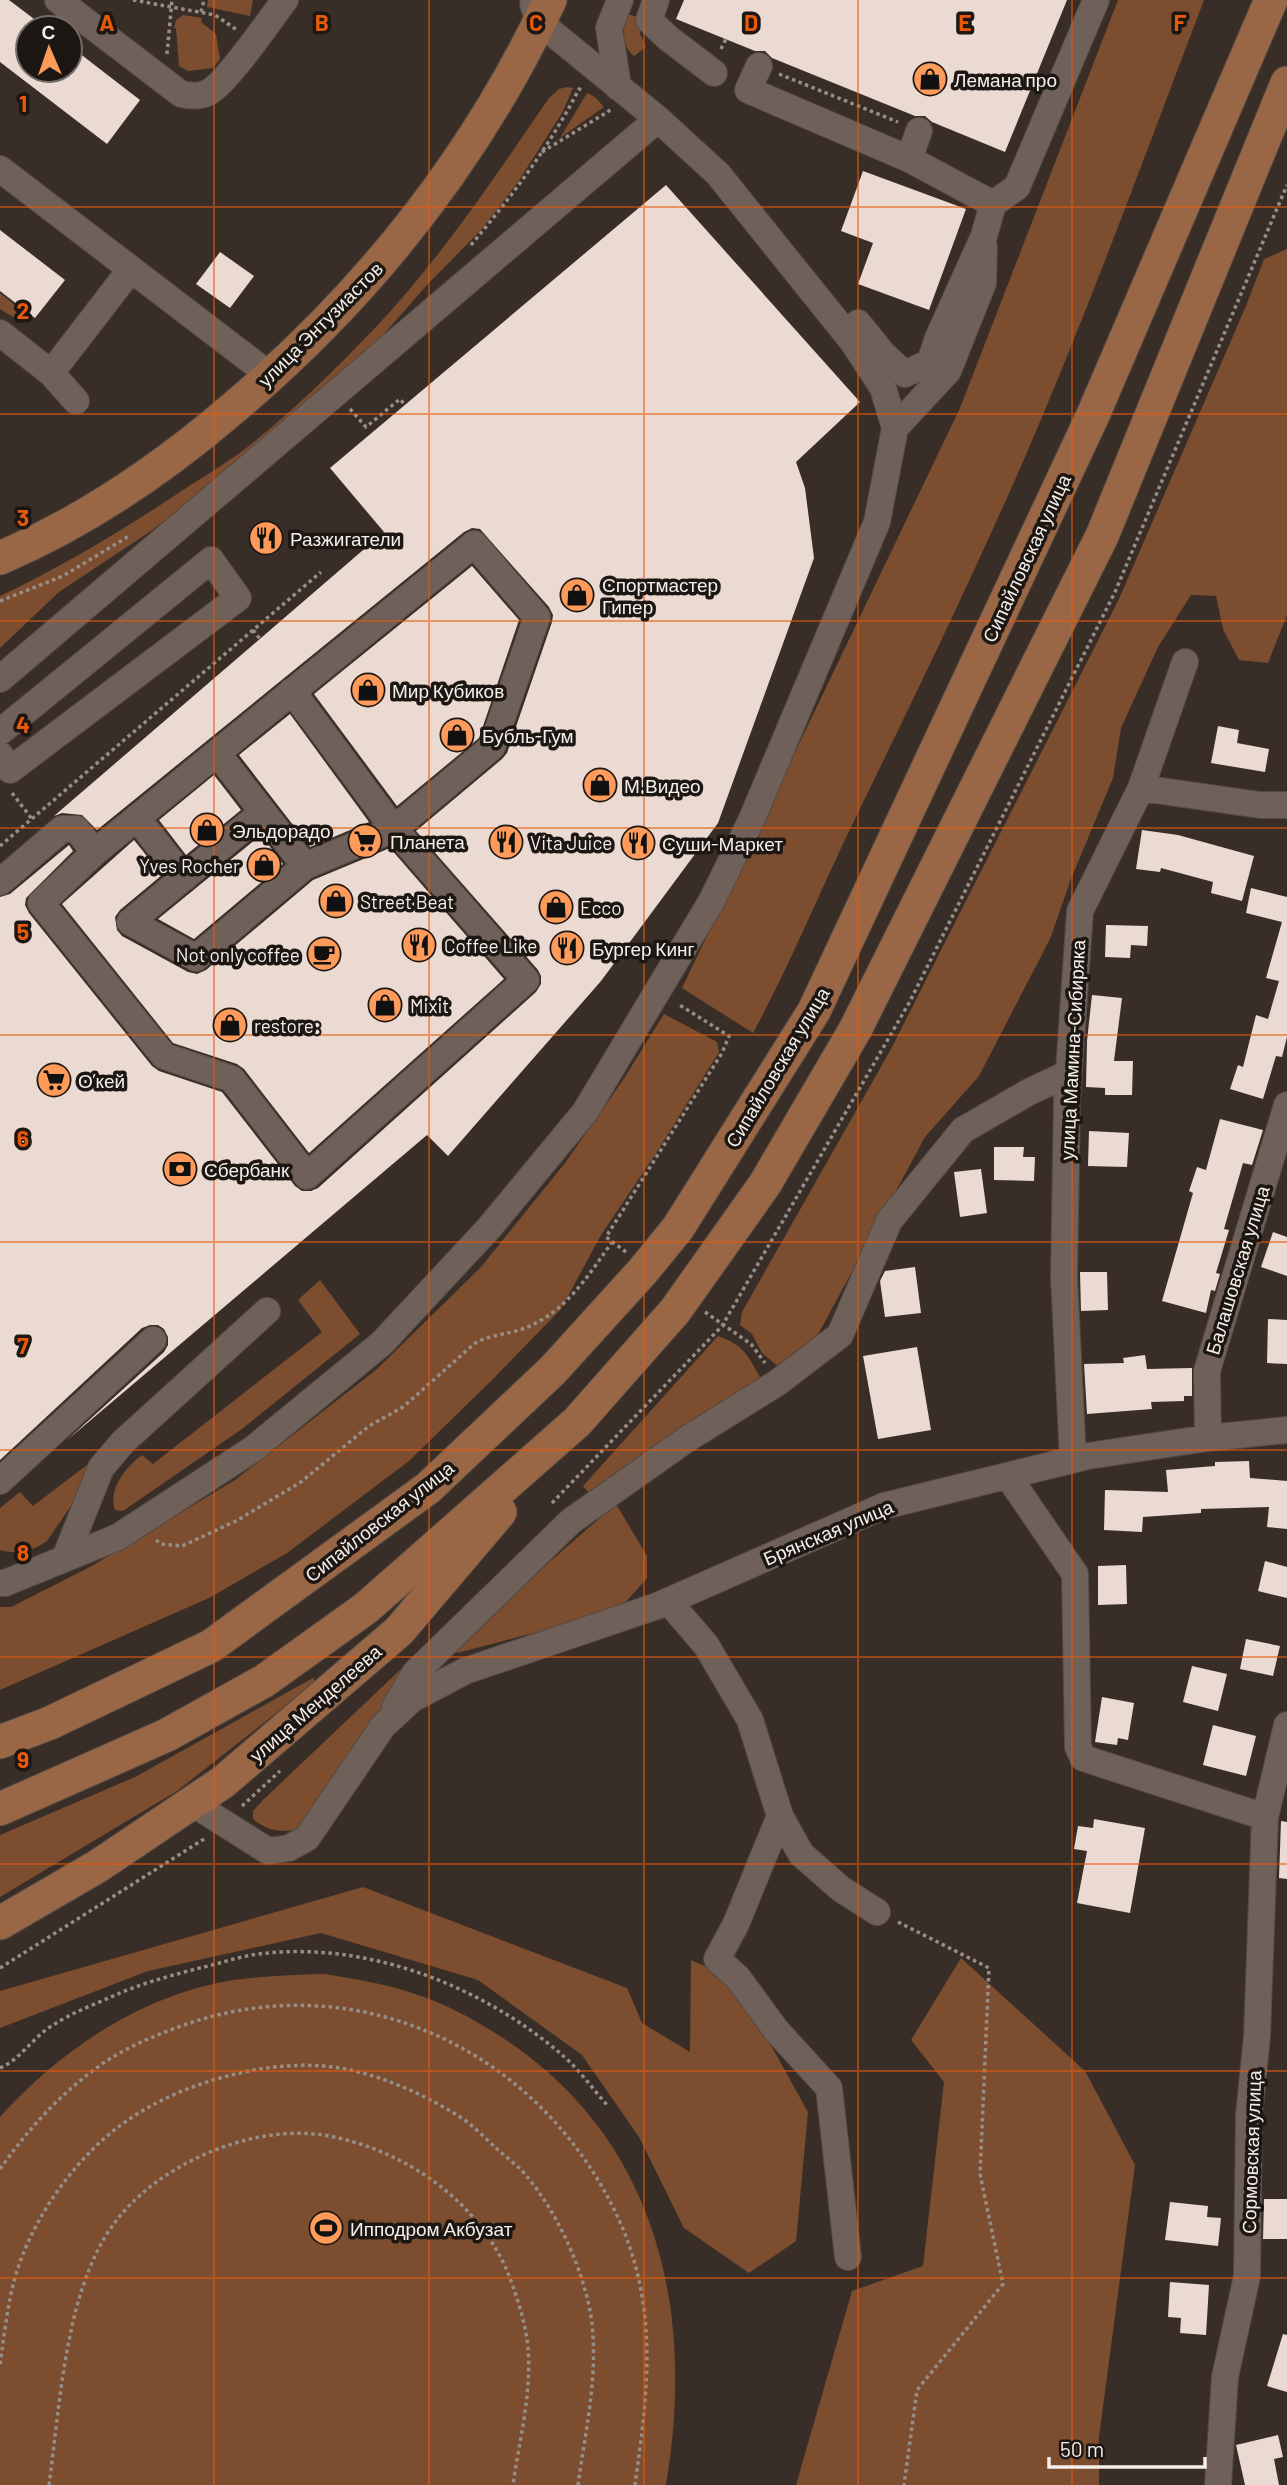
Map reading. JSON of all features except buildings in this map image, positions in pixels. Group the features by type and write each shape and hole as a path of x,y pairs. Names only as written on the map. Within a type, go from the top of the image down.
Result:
{"main road":[{"name":"Сипайловская улица","path":"0,1742 50,1723 211,1646 428,1488 553,1370 678,1228 814,1011 1093,415 1270,0"},
{"name":"улица Энтузиастов","path":"0,558 60,528 147,476 191,444 271,376 358,290 411,228 476,135 509,81 540,7"},
{"path":"0,1809 167,1735 264,1681 366,1608 577,1422 675,1311 765,1184 855,1030 1102,536 1287,83"},
{"name":"улица Менделеева","path":"0,1923 98,1866 223,1782 398,1631 577,1422"}],"street":[{"path":"58,0 181,94 197,96 222,82 285,0"},
{"path":"613,99 609,27 620,0"},
{"path":"656,0 649,20 668,38 718,61"},
{"path":"718,174 753,192 883,354 905,374 930,362 938,338 984,236 993,204 1017,187 1096,0"},
{"path":"0,1583 118,1537 253,1449 382,1343 489,1228 585,1112 711,902 751,821 877,522 895,428 883,388 853,342 718,174 658,119 613,99 540,7"},
{"path":"759,65 748,90 909,159 993,204"},
{"path":"0,679 658,119"},
{"path":"909,159 919,131"},
{"path":"0,169 271,376"},
{"path":"895,428 948,371 983,283 984,236"},
{"path":"51,373 131,269"},
{"path":"0,333 51,373 76,401"},
{"path":"263,812 130,922 196,958 305,866 394,829 492,747 537,617 474,544 292,691 138,818 95,852 41,903 163,1056 232,1079 307,1176 526,980 394,829 292,691"},
{"path":"0,732 211,560 238,598 10,770 0,755"},
{"name":"улица Мамина-Сибиряка","path":"1073,1459 1064,1277 1069,1073 1080,911 1141,788 1185,662"},
{"path":"217,753 305,866"},
{"path":"1141,788 1260,805 1287,805"},
{"path":"138,818 184,878"},
{"path":"0,882 62,829 76,829 95,852"},
{"path":"192,1803 268,1851 289,1848 307,1838 383,1726 415,1673 571,1521 687,1439 777,1382 840,1335 889,1222 963,1130 1029,1092 1069,1073"},
{"name":"Балашовская улица","path":"1208,1438 1207,1371 1287,1105"},
{"path":"65,1558 101,1468 123,1442 267,1311"},
{"path":"0,1481 153,1340"},
{"name":"Брянская улица","path":"383,1726 412,1699 465,1671 668,1601 884,1506 1073,1459 1208,1438 1287,1430"},
{"path":"1008,1476 1075,1574 1078,1747 1083,1758 1265,1817"},
{"path":"668,1601 706,1645 750,1720 780,1816 801,1854 841,1889 877,1912"},
{"name":"Сормовская улица","path":"1217,2485 1225,2377 1247,2276 1249,2115 1257,2036 1265,1817 1287,1725"},
{"path":"780,1816 736,1924 717,1959 738,1978 776,2030 829,2088 848,2258"}],"path":[{"path":"133,0 218,16 252,42"},
{"path":"165,82 172,0"},
{"path":"201,12 204,0"},
{"path":"718,61 726,39"},
{"path":"531,167 565,117 579,89"},
{"path":"542,152 613,99"},
{"path":"337,394 366,428 400,399 405,405"},
{"path":"0,846 321,572"},
{"path":"253,630 260,639"},
{"path":"8,788 32,820"},
{"path":"606,1237 722,1053 729,1036 667,998"},
{"path":"153,1539 161,1544 182,1546 236,1521 301,1482 369,1426 403,1408 482,1338 526,1328 555,1311 575,1294 612,1242"},
{"path":"722,1326 751,1344 766,1364"},
{"path":"877,1912 989,1968 980,2174 1003,2284 917,2390 904,2485"},
{"path":"0,2068 9,2064 52,2025 122,1992 174,1974 266,1952 309,1951 398,1967 454,1986 491,2004 562,2054 607,2105"},
{"path":"0,2169 52,2105 96,2068 147,2038 207,2017 265,2006 325,2006 383,2015 440,2036 492,2065 534,2100 570,2139 603,2187 625,2236 642,2295 648,2345 648,2381 635,2485"},
{"path":"0,2364 14,2279 35,2228 59,2189 93,2149 130,2119 177,2092 223,2077 272,2066 325,2066 370,2076 415,2092 459,2116 524,2173 552,2214 573,2255 588,2302 594,2342 591,2390 578,2485"},
{"path":"49,2485 76,2309 86,2273 113,2225 142,2194 171,2171 205,2154 241,2142 282,2135 321,2135 388,2154 423,2173 450,2193 475,2218 495,2247 510,2279 522,2316 528,2349 527,2387 513,2485"}],"shaded area":[{"path":"208,0 253,0 250,16 207,7"},
{"path":"1118,0 1204,0 1093,291 1022,464 753,1033 682,988 960,408"},
{"path":"628,14 640,18 640,34 646,47 634,56 624,41 624,25"},
{"path":"183,15 202,18 201,22 216,34 220,59 213,68 188,71 179,66 174,28 176,20"},
{"path":"573,88 562,113 518,182 482,229 427,285 377,342 223,477 151,531 59,592 0,648 0,596 110,536 233,458 276,424 342,362 398,303 444,247 549,98 559,89"},
{"path":"587,93 604,107 560,138"},
{"path":"1287,249 1287,615 1268,663 1239,660 1223,629 1216,596 1191,595 1158,647 1121,728 1113,778 1071,879 1050,939 979,1076 925,1137 809,1351 780,1368 762,1353 752,1334 740,1325 742,1312 891,1049 1119,599 1264,259"},
{"path":"0,293 31,318 18,320 0,309"},
{"path":"664,1014 717,1042 719,1052 601,1235 561,1309 492,1380 409,1461 287,1553 209,1598 0,1690 0,1607 11,1607 90,1567 235,1480 377,1369 481,1267 565,1163 623,1080"},
{"path":"320,1280 360,1334 242,1429 123,1511 115,1510 113,1502 116,1486 136,1460 142,1455 153,1464 322,1332 298,1300"},
{"path":"718,1336 741,1348 762,1381 589,1493 583,1486"},
{"path":"112,1446 47,1541 25,1551 0,1550 0,1508 20,1492 33,1506"},
{"path":"616,1504 647,1556 647,1578 618,1611 457,1653 454,1645"},
{"path":"400,1670 405,1673 373,1728 297,1830 274,1830 253,1819 253,1811 263,1800"},
{"path":"313,1678 316,1682 177,1791 0,1897 0,1835 135,1777"},
{"path":"363,1887 627,1988 642,2023 690,2052 691,1960 734,1979 808,2112 796,2241 749,2273 684,2228 639,2137 582,2055 478,1980 321,1933 148,1971 0,2028 0,1991"},
{"path":"961,1958 1085,2071 1135,2165 1099,2437 1099,2485 796,2485 852,2291 923,2266 944,2082 911,2040"},
{"name":"Ипподром Акбузат","path":"324,1974 412,1993 481,2024 519,2049 568,2091 606,2138 636,2189 657,2244 669,2302 675,2361 674,2423 666,2485 0,2485 0,2117 49,2069 76,2048 135,2012 199,1987 233,1980"}],"place":[{"name":"Лемана про","path":"930,79"},
{"name":"Разжигатели","path":"266,538"},
{"name":"Спортмастер Гипер","path":"577,595"},
{"name":"Мир Кубиков","path":"368,690"},
{"name":"Бубль-Гум","path":"457,735"},
{"name":"М.Видео","path":"600,785"},
{"name":"Эльдорадо","path":"207,830"},
{"name":"Планета","path":"365,841"},
{"name":"Vita Juice","path":"506,842"},
{"name":"Суши-Маркет","path":"638,843"},
{"name":"Yves Rocher","path":"264,865"},
{"name":"Street Beat","path":"336,901"},
{"name":"Ecco","path":"556,907"},
{"name":"Coffee Like","path":"419,945"},
{"name":"Бургер Кинг","path":"567,948"},
{"name":"Not only coffee","path":"324,954"},
{"name":"Mixit","path":"385,1005"},
{"name":"restore:","path":"230,1025"},
{"name":"О’кей","path":"54,1080"},
{"name":"Сбербанк","path":"180,1169"},
{"name":"Ипподром Акбузат","path":"326,2228"}]}
